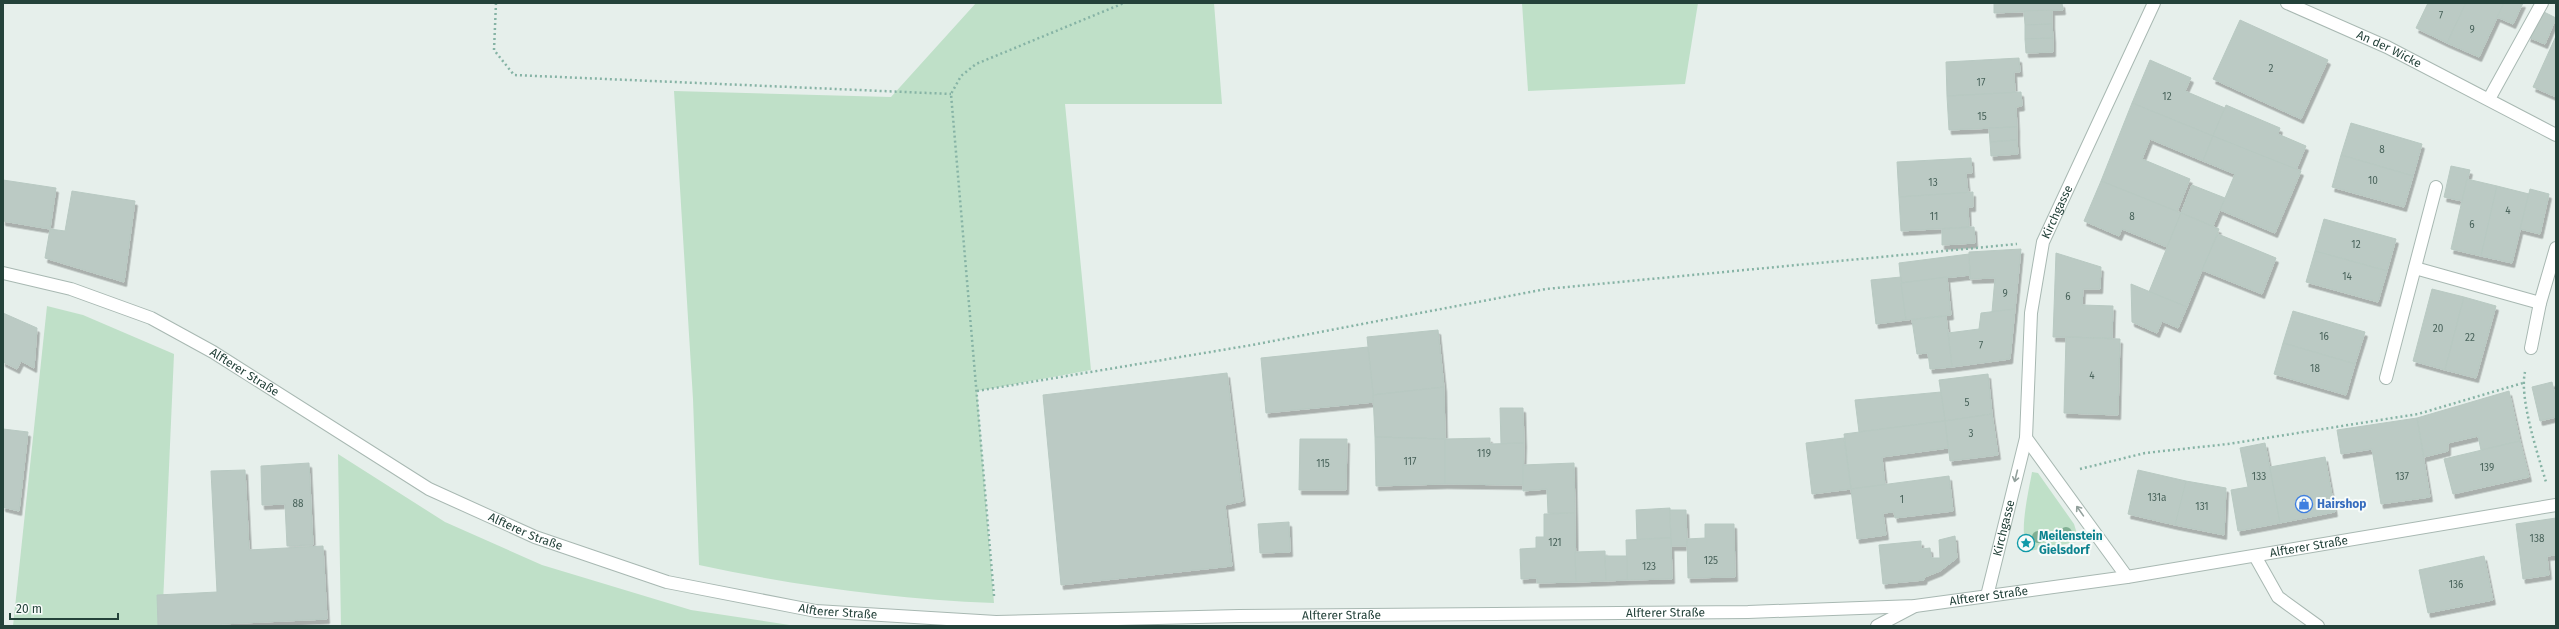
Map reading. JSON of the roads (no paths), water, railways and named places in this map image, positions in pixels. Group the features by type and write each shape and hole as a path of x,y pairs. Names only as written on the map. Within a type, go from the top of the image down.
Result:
{"street":[{"name":"Kirchgasse","path":"1988,596 2026,438 2032,313 2043,242 2154,3"},
{"name":"An der Wicke","path":"2287,3 2387,48 2490,99 2556,135"},
{"path":"2490,99 2542,3"},
{"path":"2386,378 2436,187"},
{"path":"2531,348 2540,303 2556,248"},
{"path":"2415,268 2540,303"},
{"name":"Alfterer Straße","path":"3,273 71,289 151,318 212,352 429,489 536,537 667,582 810,610 996,622 1240,616 1748,612 1915,606 2128,577 2554,505"},
{"path":"2026,438 2128,577"},
{"path":"2255,556 2278,597 2318,626"},
{"path":"1877,626 1915,606"}],"place":[{"name":"Hairshop","path":"2304,504"},
{"name":"Meilenstein Gielsdorf","path":"2026,543"}]}
